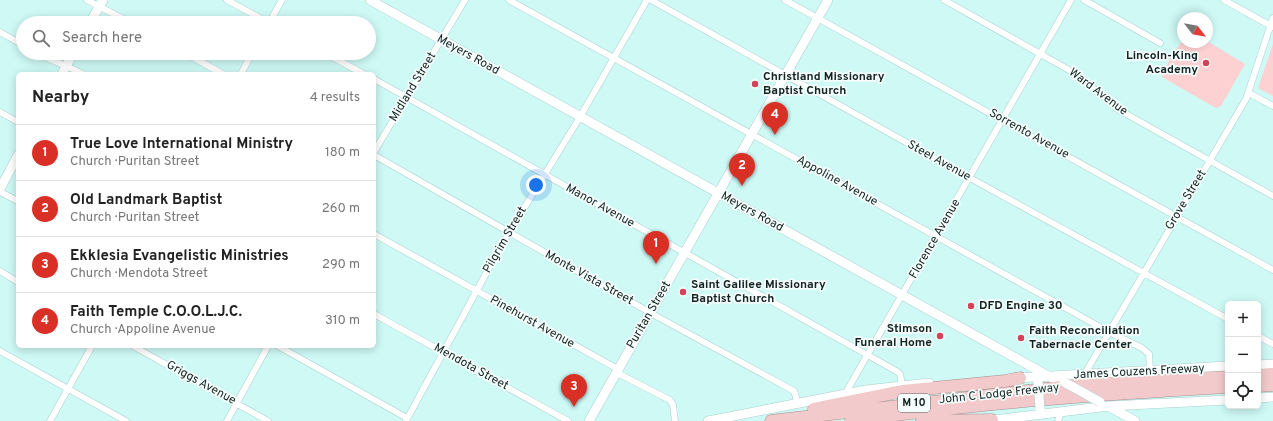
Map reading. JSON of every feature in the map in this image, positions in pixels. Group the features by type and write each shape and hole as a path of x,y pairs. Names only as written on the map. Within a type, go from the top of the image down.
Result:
{"highway":[{"path":"1261,375 1273,374"},
{"name":"John C Lodge Freeway","path":"771,421 1079,385 1225,377"},
{"path":"784,419 820,407 870,396 1020,378"},
{"path":"1261,386 1273,385"},
{"name":"John C Lodge Freeway","path":"851,421 910,412 1094,395 1225,388"},
{"path":"922,421 989,420"}],"street":[{"path":"87,0 101,3 120,16"},
{"path":"227,0 256,16"},
{"path":"273,16 282,0"},
{"name":"Meyers Road","path":"370,0 1050,377 1064,382 1135,421"},
{"name":"Midland Street","path":"376,149 465,0"},
{"name":"Appoline Avenue","path":"509,0 1109,332 1146,350 1148,354 1150,371"},
{"name":"Pilgrim Street","path":"407,419 508,233 580,117 647,0"},
{"name":"Steel Avenue","path":"651,0 785,76 1225,318"},
{"name":"Sorrento Avenue","path":"785,0 1273,270"},
{"name":"Puritan Street","path":"589,421 828,0"},
{"name":"Ward Avenue","path":"944,0 1086,80 1119,110 1273,196"},
{"name":"Florence Avenue","path":"845,394 1071,0"},
{"path":"1084,0 1160,43"},
{"path":"1224,0 1272,26"},
{"path":"94,16 101,3"},
{"name":"Grove Street","path":"1084,375 1249,92 1272,26 1273,18"},
{"path":"0,32 16,41"},
{"path":"50,60 55,63 66,65 79,72"},
{"path":"63,72 69,60"},
{"path":"198,60 219,72"},
{"path":"241,72 248,60"},
{"path":"338,60 360,72"},
{"name":"Manor Avenue","path":"376,81 898,372 900,374 902,385"},
{"path":"1249,92 1273,106"},
{"path":"0,112 16,121"},
{"name":"Monte Vista Street","path":"376,156 508,233 794,391 798,404"},
{"path":"16,159 0,191 16,200"},
{"name":"Pinehurst Avenue","path":"376,235 618,369 621,375 672,402 675,421"},
{"path":"0,271 16,281"},
{"name":"Mendota Street","path":"376,315 568,421"},
{"path":"1260,337 1273,344"},
{"path":"50,421 91,348"},
{"name":"Griggs Avenue","path":"137,348 268,421"},
{"path":"227,421 267,348"},
{"path":"282,348 407,419"},
{"path":"0,351 126,421"},
{"path":"1261,365 1273,364"},
{"name":"James Couzens Freeway","path":"798,404 845,394 902,385 1020,378 1038,380 1050,377 1225,366"},
{"path":"1038,380 1040,411"},
{"path":"1261,398 1273,397"},
{"path":"989,420 1011,420 1040,411 1060,417 1104,404 1225,400"},
{"path":"708,421 798,404"}],"shaded area":[{"path":"1273,44 1273,96 1258,88"},
{"path":"1213,45 1245,64 1221,106 1216,108 1162,77 1171,56 1177,48 1213,48"}],"place":[{"name":"Lincoln-King Academy","path":"1206,63"},
{"name":"Christland Missionary Baptist Church","path":"755,84"},
{"name":"Faith Temple C.O.O.L.J.C.","path":"775,135"},
{"name":"Old Landmark Baptist","path":"742,186"},
{"name":"True Love International Ministry","path":"656,264"},
{"name":"Saint Galilee Missionary Baptist Church","path":"683,292"},
{"name":"DFD Engine 30","path":"971,306"},
{"name":"Stimson Funeral Home","path":"940,336"},
{"name":"Faith Reconciliation Tabernacle Center","path":"1021,338"},
{"name":"Ekklesia Evangelistic Ministries","path":"574,407"}]}
